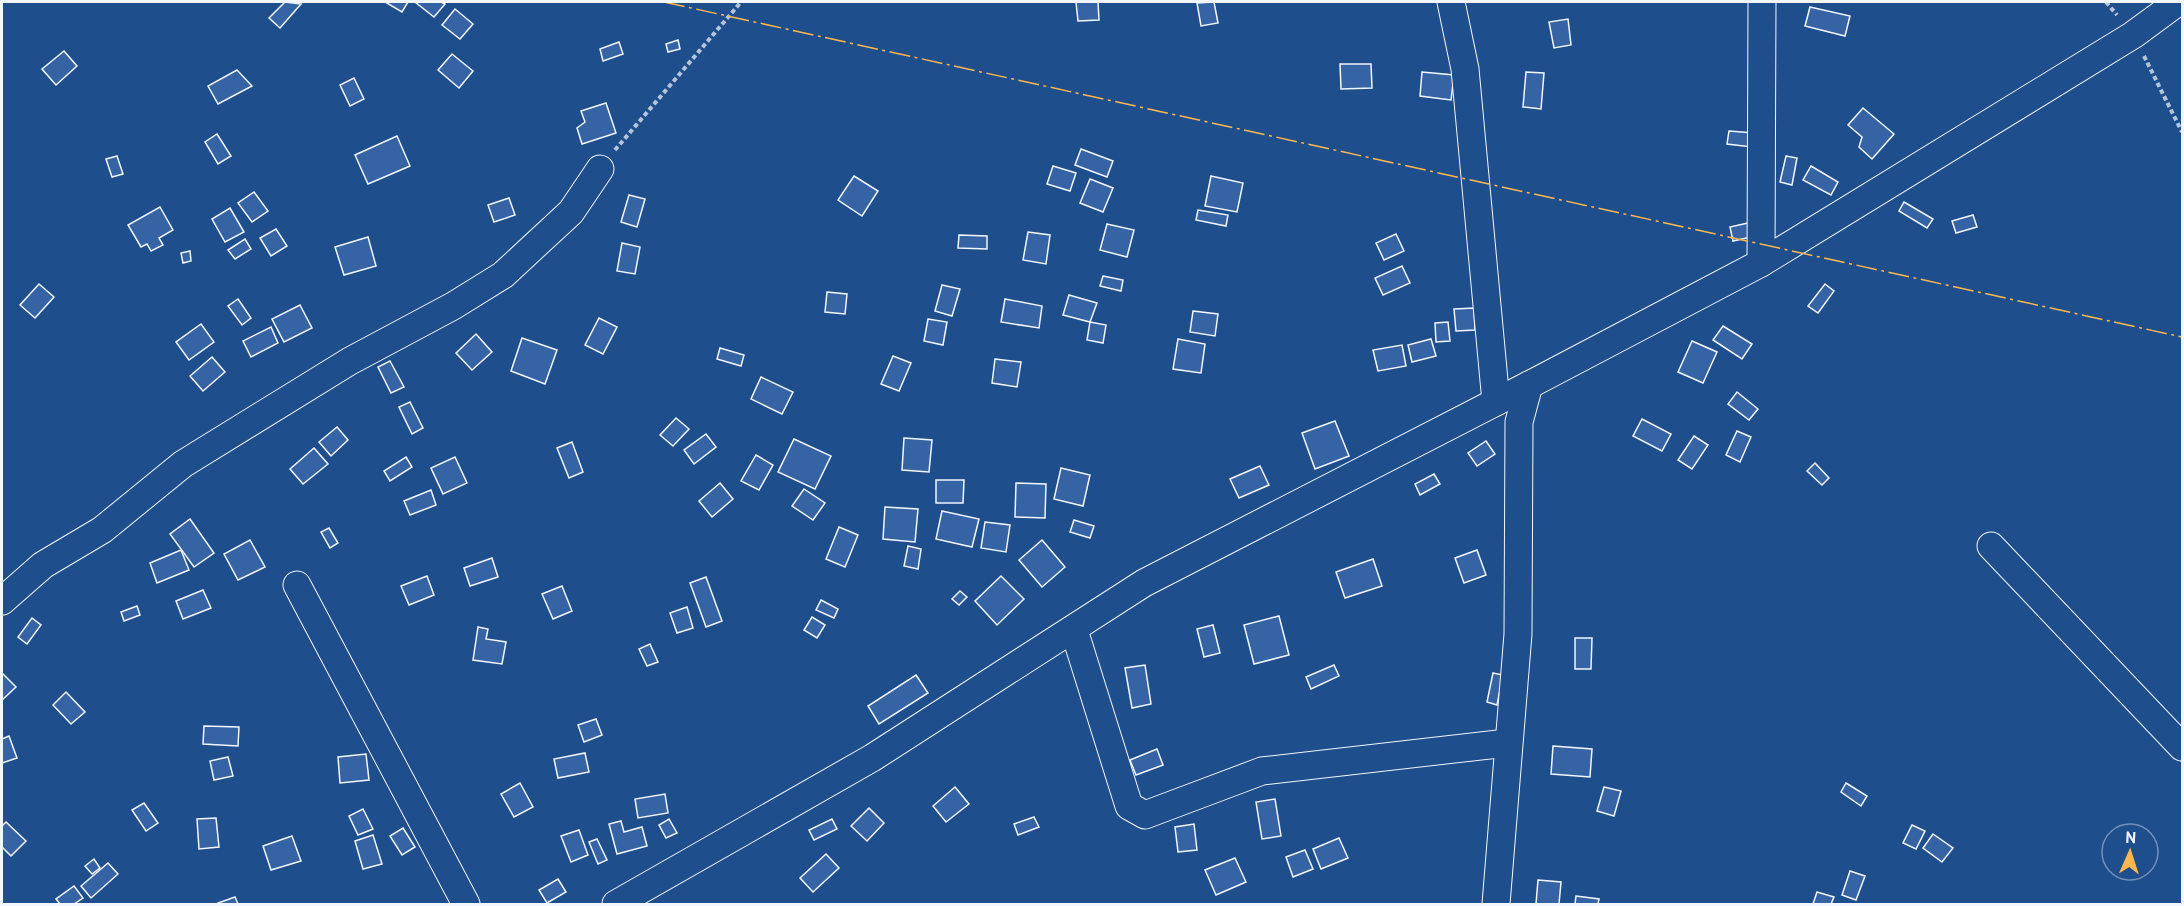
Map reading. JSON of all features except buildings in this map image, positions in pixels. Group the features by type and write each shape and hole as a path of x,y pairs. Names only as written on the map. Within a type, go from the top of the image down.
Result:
{"street":[{"path":"1451,2 1465,69 1496,402"},
{"path":"1761,263 1762,2"},
{"path":"616,904 872,758 1144,583 1761,263 2133,35 2178,2"},
{"path":"2,601 42,565 102,530 183,464 340,367 453,306 503,275 572,212 600,169"},
{"path":"1496,904 1507,743 1518,634 1519,422 1529,385"},
{"path":"1991,546 2182,747"},
{"path":"297,585 466,904"},
{"path":"1074,630 1129,806 1145,815 1262,771 1507,743"}],"path":[{"path":"600,169 741,2"},
{"path":"2106,2 2133,35 2182,132"}],"power":[{"path":"664,2 2182,337"}]}
